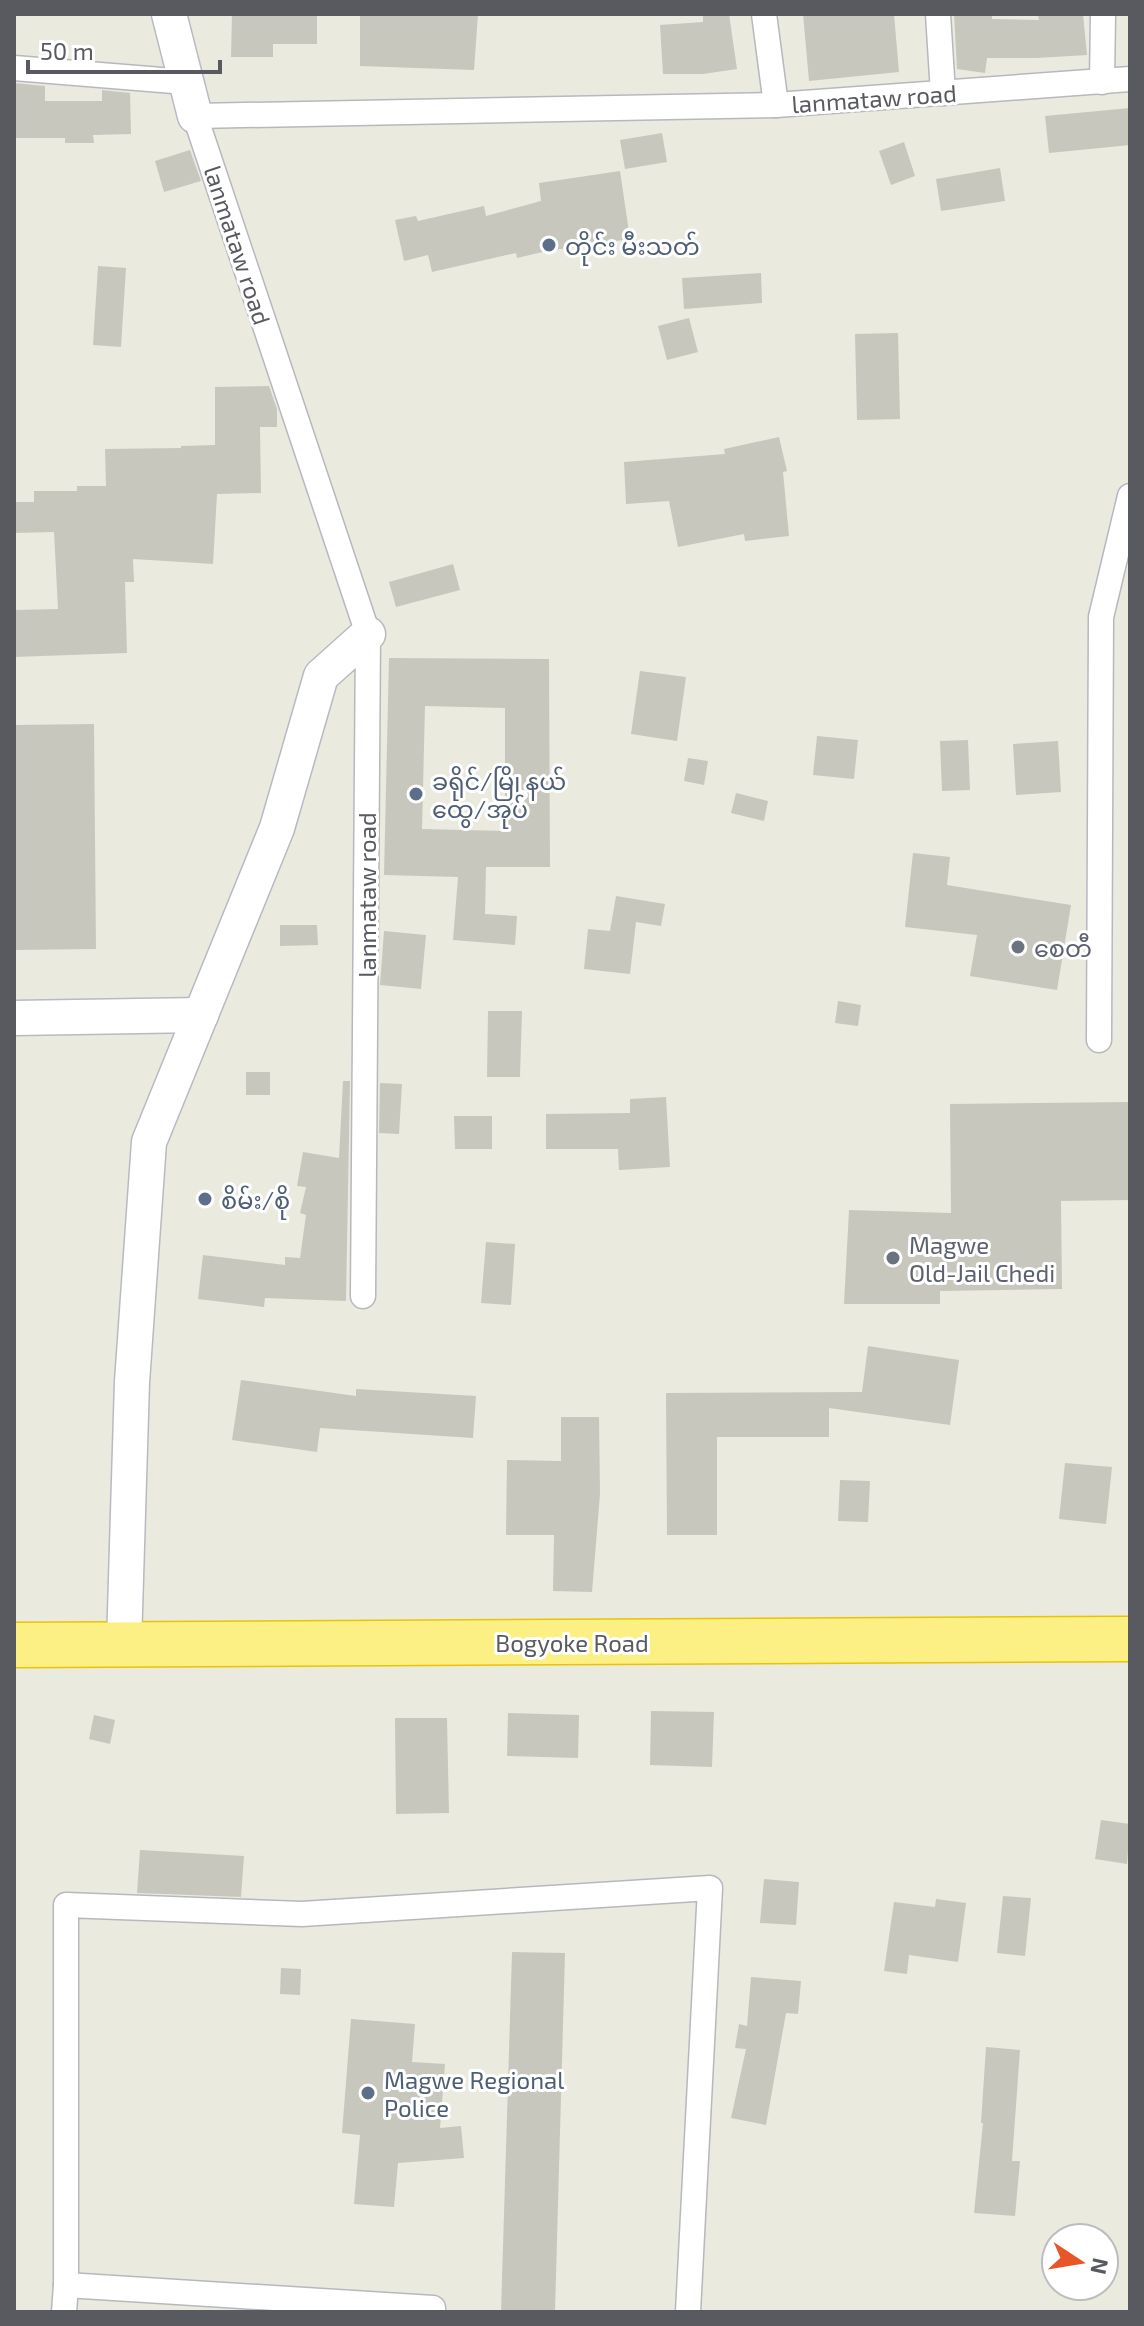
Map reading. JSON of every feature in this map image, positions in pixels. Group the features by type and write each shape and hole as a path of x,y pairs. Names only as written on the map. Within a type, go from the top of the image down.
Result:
{"highway":[{"name":"Bogyoke Road","path":"14,1645 1130,1639"}],"street":[{"path":"169,14 195,116"},
{"path":"764,14 776,105"},
{"path":"938,14 943,93"},
{"path":"1102,82 1103,14"},
{"path":"14,68 186,82"},
{"name":"lanmataw road","path":"363,1296 368,634 195,116 776,105 1130,79"},
{"path":"1099,1040 1101,617 1130,496"},
{"path":"124,1644 132,1382 149,1142 277,828 321,676 368,634"},
{"path":"14,1018 201,1015"},
{"path":"64,2312 66,1905 302,1914 710,1888 688,2312"},
{"path":"66,2285 433,2308 433,2312"}],"building":[{"path":"232,14 317,14 317,44 273,44 273,57 231,57"},
{"path":"360,14 478,14 474,70 360,66"},
{"path":"703,14 729,14 737,69 703,74 663,74 660,25 703,22"},
{"path":"803,14 894,14 899,72 809,81"},
{"path":"954,14 992,14 992,19 1039,20 1038,16 1083,14 1087,55 987,58 985,73 957,69"},
{"path":"14,83 45,86 45,101 102,101 102,90 130,93 131,134 93,135 94,143 65,143 65,138 14,138"},
{"path":"1130,108 1130,145 1049,153 1045,116"},
{"path":"662,133 667,162 625,169 620,140"},
{"path":"904,142 915,176 891,185 879,151"},
{"path":"190,150 201,181 164,192 155,161"},
{"path":"1000,168 1005,201 941,211 936,179"},
{"path":"620,171 630,239 517,258 516,253 432,272 428,255 404,261 395,220 416,216 418,221 484,206 486,216 541,201 539,183"},
{"path":"98,266 126,268 121,347 93,345"},
{"path":"761,273 762,303 684,309 682,278"},
{"path":"689,318 698,352 667,360 658,326"},
{"path":"898,333 900,419 857,420 855,334"},
{"path":"269,386 277,409 277,427 260,427 261,493 217,494 213,564 133,559 134,582 125,582 127,653 14,657 14,610 58,609 54,532 14,533 14,502 34,502 34,491 77,491 77,486 106,486 105,449 215,445 215,387"},
{"path":"779,437 787,471 783,472 789,536 745,541 744,534 678,547 669,501 626,504 624,462 725,454 724,449"},
{"path":"453,564 460,590 396,607 389,582"},
{"path":"389,658 549,659 550,867 486,867 485,914 517,916 515,945 453,940 458,877 384,875","holes":["425,706 505,708 505,831 422,829"]},
{"path":"640,671 686,677 677,741 631,734"},
{"path":"94,724 96,949 14,950 14,725"},
{"path":"817,736 858,740 854,779 813,775"},
{"path":"968,740 970,790 942,791 940,741"},
{"path":"1058,741 1061,792 1016,795 1013,744"},
{"path":"688,758 708,761 704,785 684,781"},
{"path":"736,793 768,801 764,821 731,813"},
{"path":"913,853 950,857 947,885 1071,905 1057,990 970,976 977,935 905,927"},
{"path":"616,896 665,904 661,926 636,922 630,974 584,969 588,929 610,931"},
{"path":"280,925 317,925 318,945 280,946"},
{"path":"384,931 426,935 421,989 380,985"},
{"path":"838,1001 861,1005 858,1026 835,1023"},
{"path":"488,1011 522,1011 520,1077 487,1077"},
{"path":"246,1072 270,1072 270,1095 246,1095"},
{"path":"343,1081 350,1081 346,1301 265,1298 264,1307 198,1299 203,1255 285,1265 285,1257 300,1258 306,1215 300,1213 306,1187 297,1186 303,1152 339,1158"},
{"path":"380,1083 402,1084 399,1134 379,1133"},
{"path":"666,1097 670,1167 619,1170 618,1149 546,1149 546,1114 630,1113 630,1099"},
{"path":"1130,1102 1130,1200 1061,1201 1062,1289 940,1291 940,1304 844,1304 849,1210 951,1213 950,1104"},
{"path":"454,1116 492,1116 492,1149 455,1149"},
{"path":"486,1242 515,1244 511,1305 481,1303"},
{"path":"868,1346 959,1360 950,1425 829,1408 829,1437 717,1437 717,1535 667,1535 666,1393 862,1392"},
{"path":"241,1380 356,1396 356,1389 476,1396 473,1438 320,1428 317,1452 232,1440"},
{"path":"561,1417 599,1417 600,1494 592,1592 553,1591 554,1535 506,1535 507,1460 561,1461"},
{"path":"1065,1463 1112,1467 1106,1524 1059,1519"},
{"path":"840,1480 870,1481 868,1522 838,1521"},
{"path":"651,1711 714,1712 712,1767 650,1765"},
{"path":"508,1713 579,1715 578,1758 507,1756"},
{"path":"94,1715 115,1720 110,1744 89,1739"},
{"path":"395,1718 447,1718 449,1813 396,1814"},
{"path":"1101,1820 1130,1824 1127,1864 1095,1859"},
{"path":"140,1850 244,1856 241,1897 137,1893"},
{"path":"764,1879 799,1882 796,1925 760,1923"},
{"path":"1003,1896 1031,1898 1025,1956 997,1953"},
{"path":"936,1899 966,1903 958,1962 909,1955 907,1974 884,1971 894,1902 935,1907"},
{"path":"512,1952 565,1953 555,2312 501,2312"},
{"path":"281,1968 301,1969 300,1995 280,1994"},
{"path":"751,1977 801,1981 798,2014 786,2013 766,2125 731,2118 746,2049 735,2048 739,2024 747,2026"},
{"path":"351,2019 415,2024 412,2062 445,2064 440,2128 461,2126 464,2158 398,2163 394,2207 354,2204 360,2135 342,2133"},
{"path":"986,2047 1020,2050 1012,2161 1020,2161 1015,2216 974,2213 983,2123"}],"place":[{"name":"တိုင်း မီးသတ်","path":"549,245"},
{"name":"ခရိုင်/မြို့နယ် ထွေ/အုပ်","path":"416,794"},
{"name":"စေတီ","path":"1018,947"},
{"name":"စိမ်း/စို","path":"205,1199"},
{"name":"Magwe Old-Jail Chedi","path":"893,1258"},
{"name":"Magwe Regional Police","path":"368,2093"}]}
